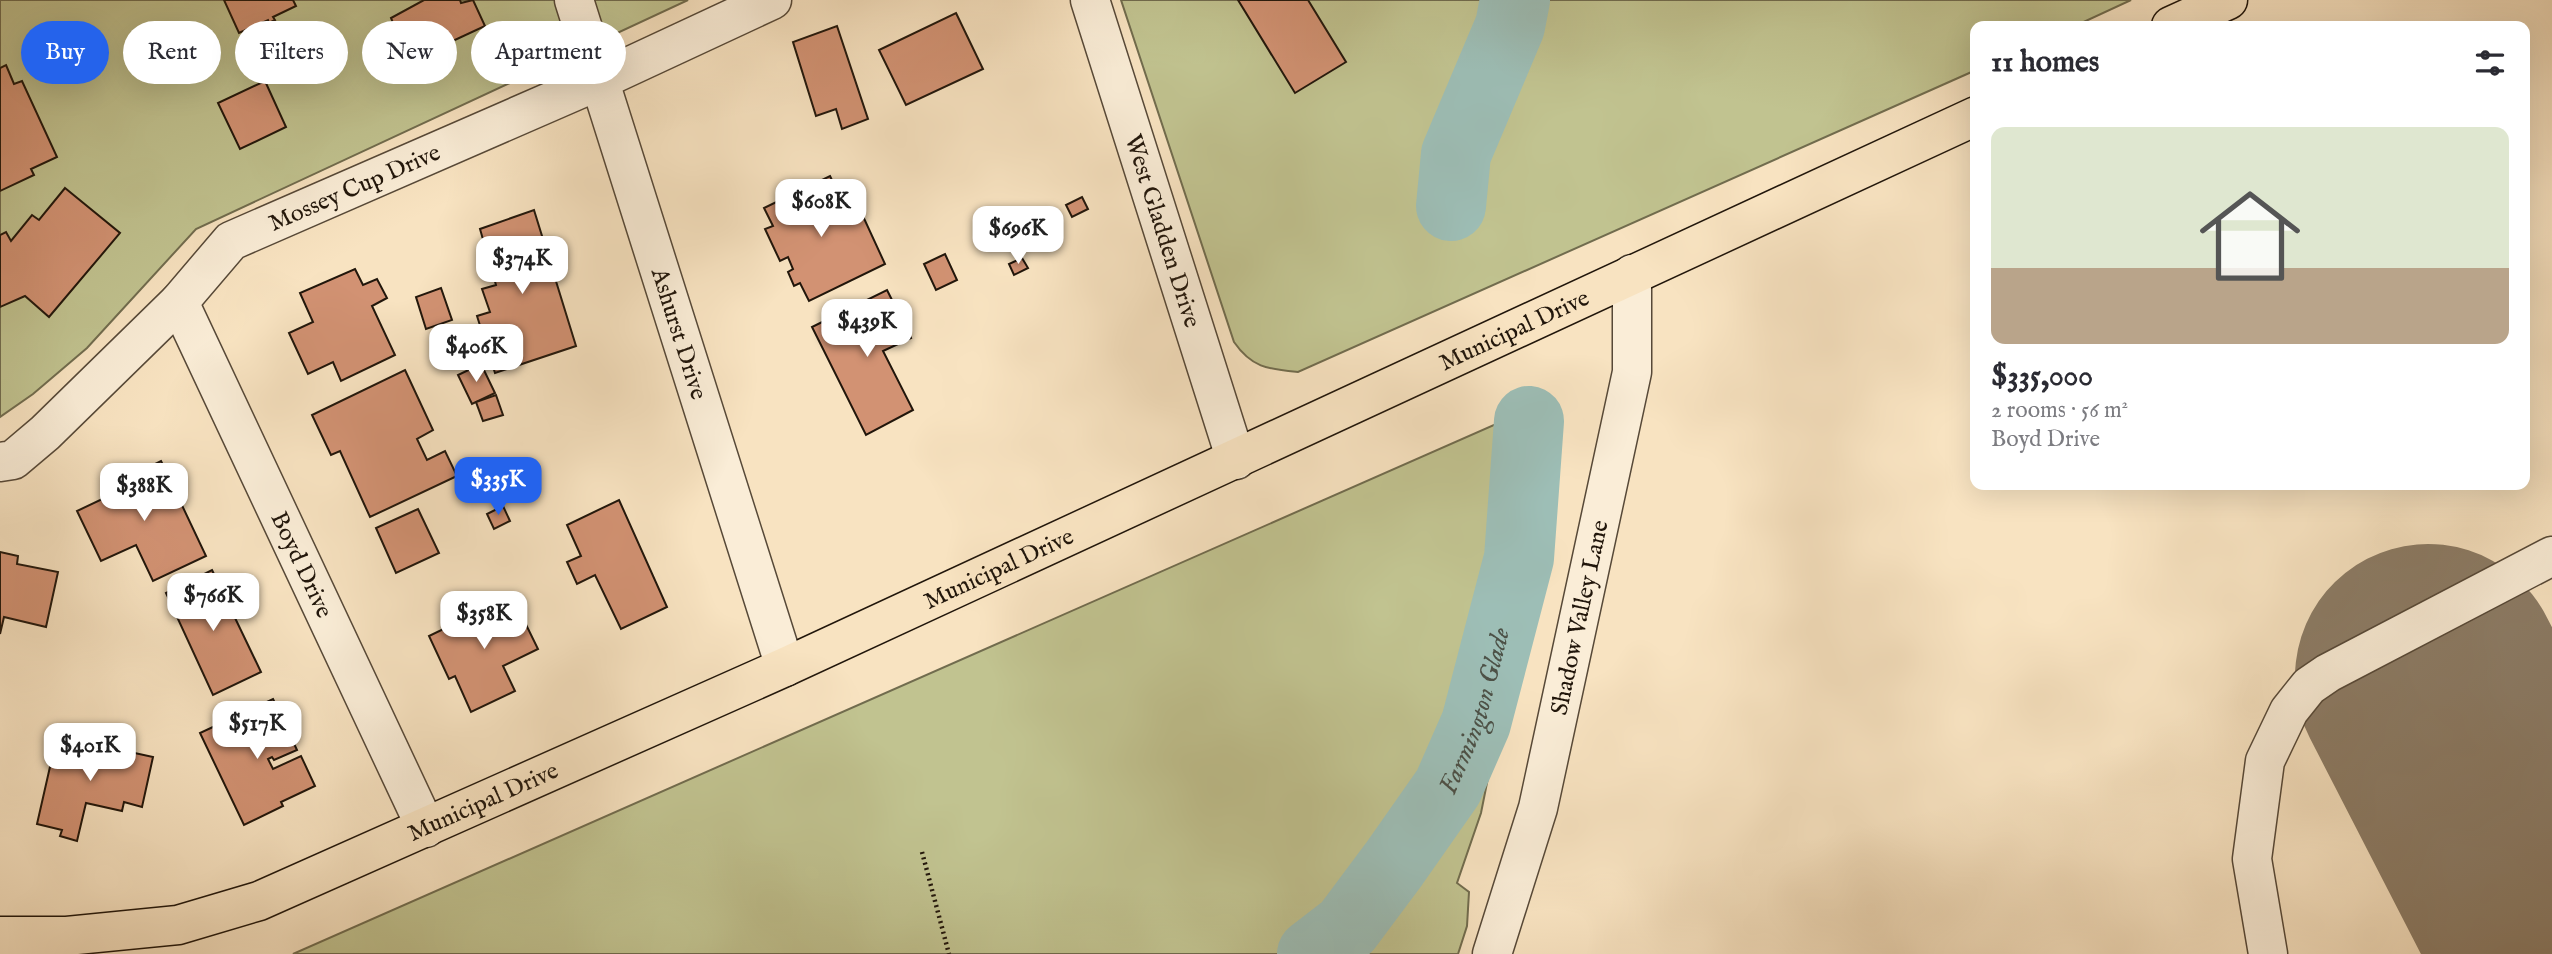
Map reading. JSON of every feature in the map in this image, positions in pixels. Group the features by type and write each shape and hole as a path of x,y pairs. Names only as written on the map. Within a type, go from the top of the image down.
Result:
{"main road":[{"path":"2182,21 2228,0"},
{"name":"Municipal Drive","path":"0,936 67,936 178,925 259,901 785,667 1970,119"}],"street":[{"name":"Ashurst Drive","path":"574,0 580,21"},
{"name":"Mossey Cup Drive","path":"626,68 772,0"},
{"name":"West Gladden Drive","path":"1090,0 1237,460"},
{"name":"Mossey Cup Drive","path":"0,462 13,460 45,433 179,302 231,241 591,84"},
{"name":"Ashurst Drive","path":"599,84 785,667"},
{"name":"Shadow Valley Lane","path":"1492,954 1538,808 1632,372 1632,274"},
{"name":"Boyd Drive","path":"179,302 426,828"},
{"path":"2268,954 2252,859 2265,761 2289,711 2309,686 2328,673 2552,556"}],"path":[{"path":"922,852 949,954"}],"green space":[{"path":"0,0 688,0 626,29 626,21 471,21 471,84 508,84 196,229 87,348 33,394 0,417"},
{"path":"1121,0 1508,0 1505,22 1453,140 1443,205 1460,206 1463,173 1474,147 1486,97 1499,76 1517,26 1522,0 2131,0 2086,21 1970,21 1970,73 1298,372 1262,366 1247,357 1234,342"},
{"path":"1537,406 1554,447 1481,813 1457,883 1469,892 1467,926 1458,954 1334,954 1348,943 1403,873 1459,786 1482,743 1526,547 1539,475 1541,440 1536,418 1522,424 1508,500 1493,618 1471,715 1450,764 1418,817 1376,876 1342,917 1289,954 293,954"}],"building":[{"path":"224,0 293,0 296,6 273,17 273,21 235,21 235,24"},
{"path":"424,0 460,0 461,3 473,0 483,21 471,21 471,32 457,39 457,21 392,21 391,18"},
{"path":"1238,0 1308,0 1346,62 1295,93"},
{"path":"956,13 983,69 906,105 879,50"},
{"path":"837,26 868,119 842,129 836,109 816,116 793,42"},
{"path":"6,65 14,84 21,81 23,84 57,157 31,169 34,175 0,191 0,68"},
{"path":"259,84 266,84 286,127 240,149 218,103"},
{"path":"830,176 850,219 862,214 885,264 809,301 800,283 794,286 788,272 793,269 788,257 780,261 765,229 773,226 764,208"},
{"path":"65,188 120,233 49,317 25,296 0,307 0,235 6,232 11,241 32,215 39,220"},
{"path":"1082,197 1088,209 1072,217 1066,205"},
{"path":"534,210 576,346 495,373 477,316 490,312 482,289 496,285 480,229"},
{"path":"945,254 957,280 936,290 924,264"},
{"path":"1022,258 1028,268 1014,275 1009,264"},
{"path":"355,269 363,285 377,279 387,298 372,306 395,355 341,381 333,362 308,374 289,333 313,322 300,293"},
{"path":"441,288 452,320 426,329 416,297"},
{"path":"887,290 911,338 883,351 913,410 866,435 812,327"},
{"path":"481,364 495,393 472,404 458,375"},
{"path":"405,370 433,430 417,439 427,460 445,451 457,476 370,517 340,451 331,455 312,415"},
{"path":"496,395 503,415 483,421 476,402"},
{"path":"161,461 206,556 153,581 136,545 101,561 77,511 113,494 110,486"},
{"path":"619,500 667,607 621,629 595,575 577,584 567,562 581,556 567,525"},
{"path":"503,506 510,521 494,529 487,514"},
{"path":"418,509 439,553 396,573 376,528"},
{"path":"0,552 18,556 17,564 58,572 46,627 4,617 0,634"},
{"path":"212,570 261,672 213,695 166,593"},
{"path":"512,596 538,649 503,666 515,691 471,712 455,676 449,679 429,636"},
{"path":"273,699 297,750 274,760 272,757 268,759 273,769 301,756 315,786 281,802 283,806 244,825 200,733"},
{"path":"57,736 153,757 142,807 124,802 122,811 86,803 77,841 60,836 62,830 37,824"}],"waterway":[{"name":"Farmington Glade","path":"1451,206 1456,154 1510,26 1515,0"},
{"name":"Farmington Glade","path":"1312,954 1347,927 1394,864 1448,787 1476,723 1519,558 1529,421"}],"taxiway":[{"path":"2552,708 2531,734 2519,760 2514,785 2515,810 2521,835 2552,917"}],"runway":[{"path":"2428,677 2552,918"}]}
